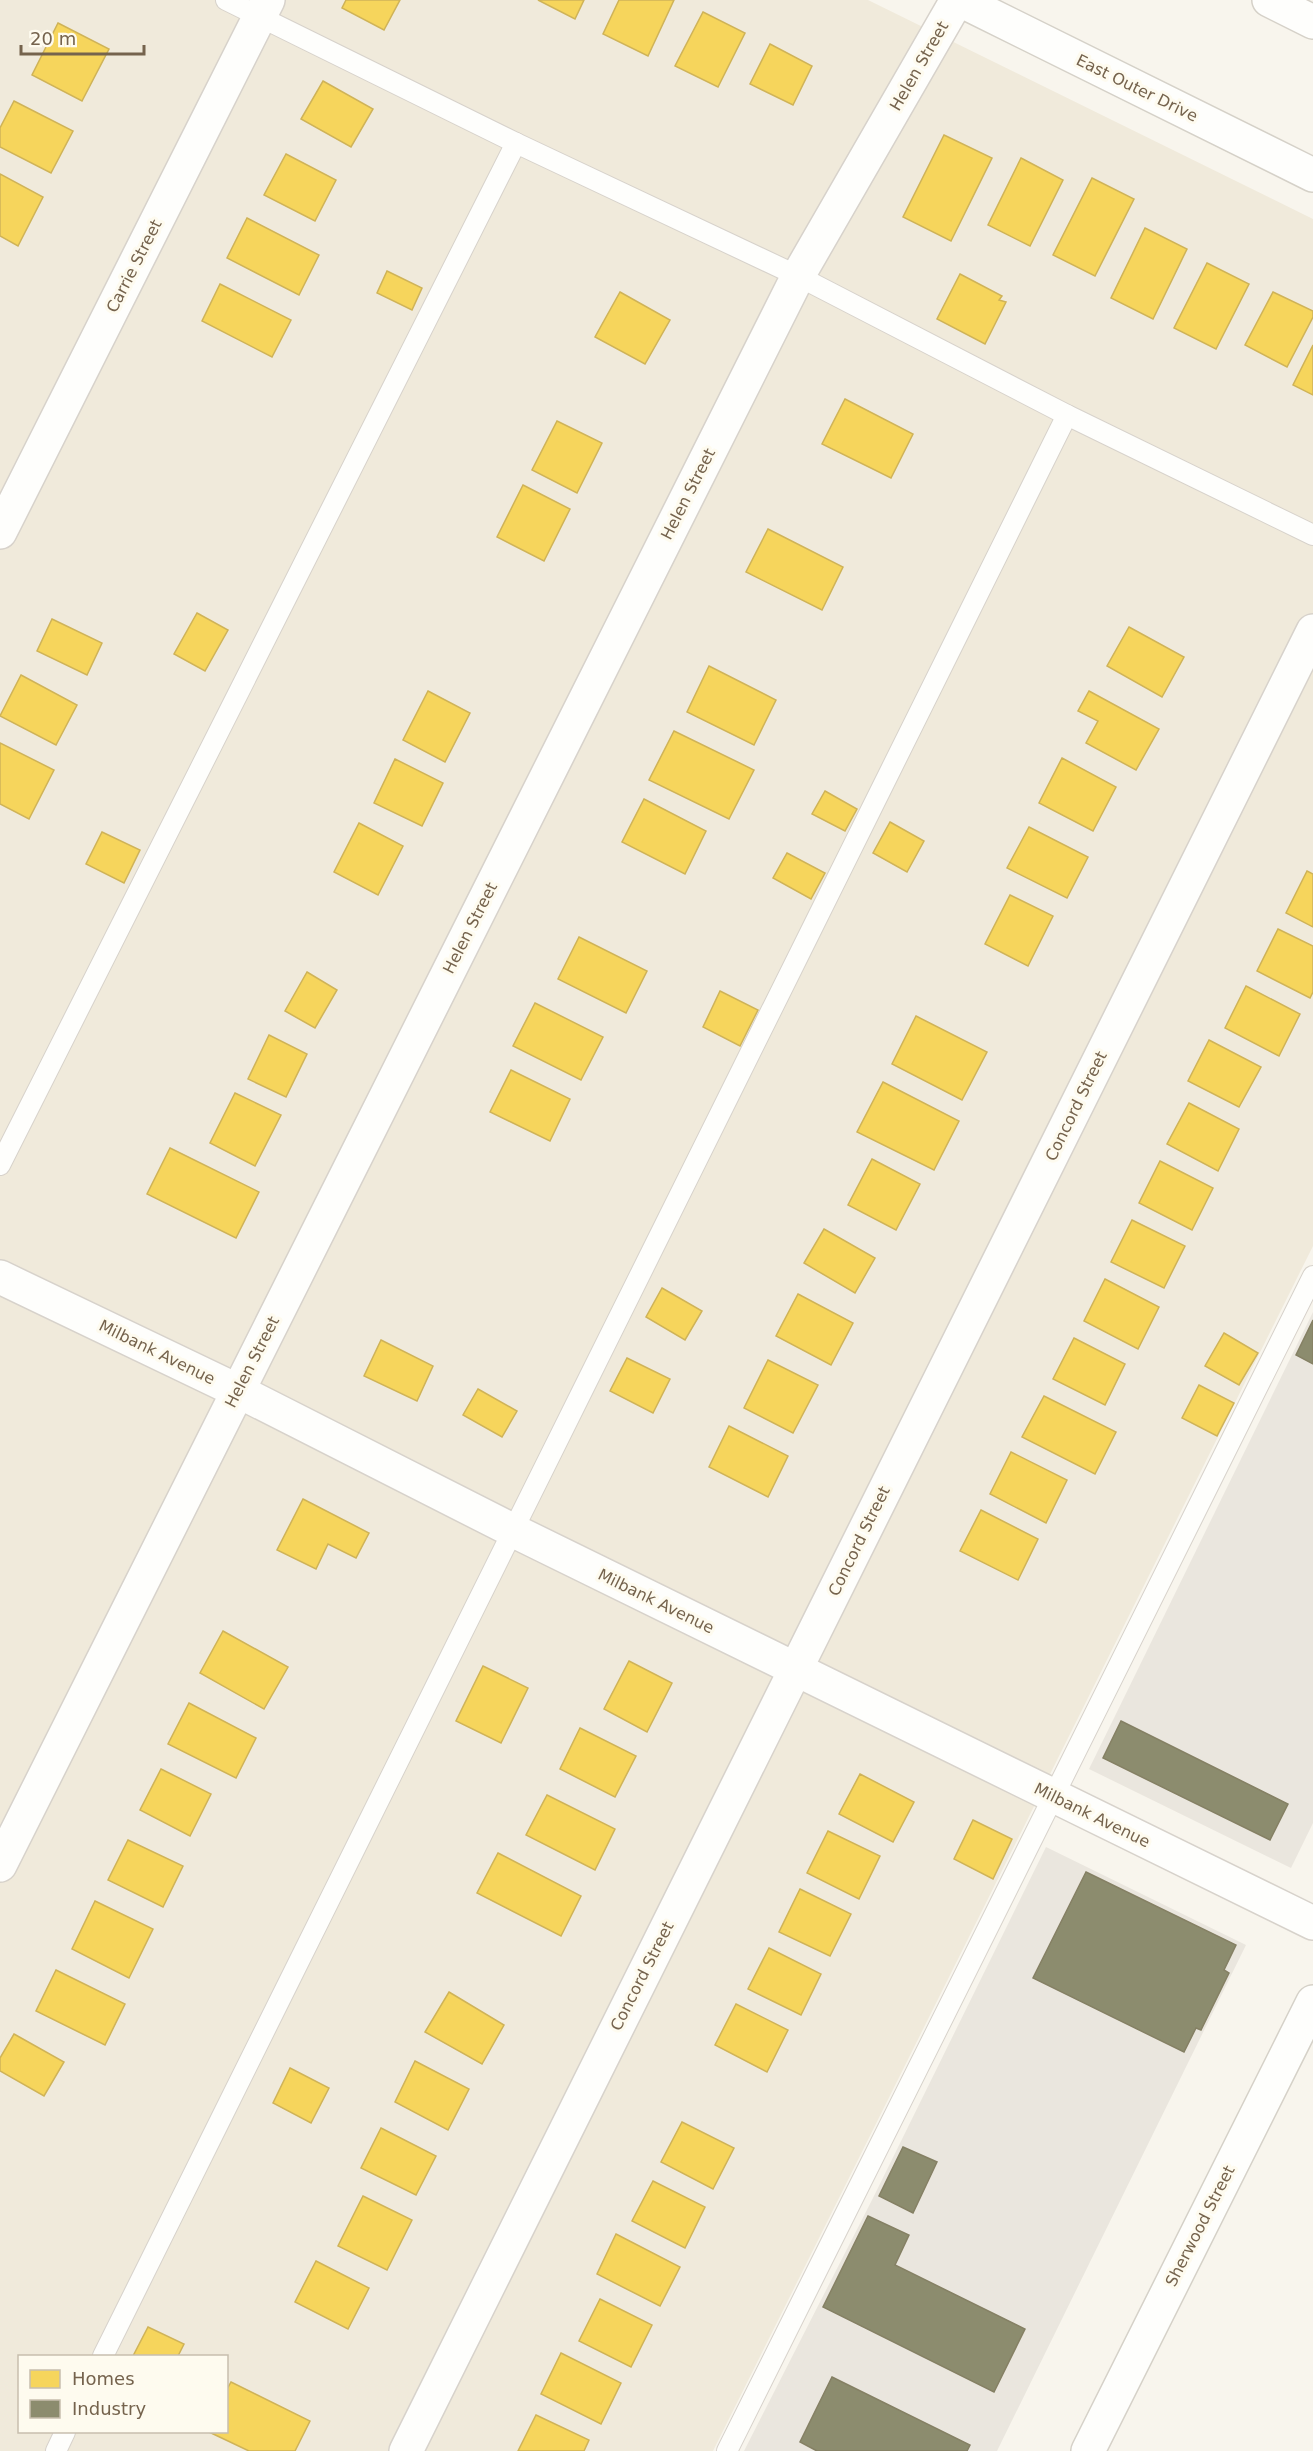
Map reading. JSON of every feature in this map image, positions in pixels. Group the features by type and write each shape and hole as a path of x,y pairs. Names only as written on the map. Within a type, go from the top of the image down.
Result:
{"street":[{"name":"East Outer Drive","path":"959,0 1313,175"},
{"name":"Helen Street","path":"0,1865 798,276 959,0"},
{"path":"1269,0 1313,22"},
{"name":"Carrie Street","path":"0,532 264,8"},
{"name":"Concord Street","path":"406,2451 1313,631"},
{"name":"Milbank Avenue","path":"0,1277 238,1391 514,1531 1313,1923"},
{"name":"Sherwood Street","path":"1088,2451 1313,2001"}],"lane":[{"path":"226,0 264,8 516,143 798,276 1066,415 1313,535"},
{"path":"0,1165 516,143"},
{"path":"103,2355 1066,415"},
{"path":"727,2451 1313,1276"},
{"path":"56,2451 65,2433"}],"shaded area":[{"path":"0,0 868,0 1313,219 1313,1246 713,2451 0,2451"},
{"path":"1313,1312 1313,1823 1291,1868 1089,1769"},
{"path":"1046,1847 1246,1945 997,2451 744,2451 873,2198"}],"building: Homes":[{"path":"346,0 400,0 384,30 342,8"},
{"path":"538,0 584,0 575,19"},
{"path":"619,0 674,0 648,56 603,34"},
{"path":"703,12 745,33 718,87 675,66"},
{"path":"58,23 109,49 82,101 32,75"},
{"path":"770,44 812,66 793,105 750,84"},
{"path":"323,81 373,109 351,147 301,119"},
{"path":"14,101 73,131 51,173 0,147 0,128"},
{"path":"944,135 992,158 951,241 903,217"},
{"path":"286,154 336,180 315,221 264,195"},
{"path":"1021,158 1063,180 1030,246 988,225"},
{"path":"0,174 43,197 18,246 0,236"},
{"path":"1092,178 1134,199 1095,276 1053,255"},
{"path":"247,218 319,255 299,295 227,258"},
{"path":"1145,228 1187,249 1153,319 1111,298"},
{"path":"1207,263 1249,284 1216,349 1174,328"},
{"path":"387,271 422,288 412,310 377,293"},
{"path":"960,274 1002,296 999,300 1006,302 985,344 937,319"},
{"path":"220,284 291,320 272,357 202,321"},
{"path":"620,292 670,320 645,364 595,337"},
{"path":"1273,292 1313,311 1313,317 1287,367 1245,345"},
{"path":"1313,345 1313,395 1293,385"},
{"path":"845,399 913,434 891,478 822,444"},
{"path":"557,421 602,443 577,493 532,470"},
{"path":"523,485 570,509 544,561 497,537"},
{"path":"768,529 843,567 822,610 746,572"},
{"path":"197,613 228,630 205,671 174,654"},
{"path":"52,619 102,643 87,675 37,651"},
{"path":"1129,627 1184,657 1162,697 1107,666"},
{"path":"709,666 776,700 754,745 687,712"},
{"path":"21,675 77,705 56,745 0,716"},
{"path":"428,691 470,713 445,762 403,740"},
{"path":"1089,691 1159,729 1136,770 1086,743 1098,721 1078,711"},
{"path":"674,731 754,770 729,819 649,780"},
{"path":"0,743 54,770 29,819 0,804"},
{"path":"1062,758 1116,787 1093,831 1039,803"},
{"path":"395,759 443,783 422,826 374,803"},
{"path":"825,791 857,809 845,831 812,814"},
{"path":"644,799 706,831 685,874 622,842"},
{"path":"890,822 924,841 907,872 873,853"},
{"path":"359,823 403,846 378,895 334,872"},
{"path":"1029,827 1088,857 1067,898 1007,868"},
{"path":"102,832 140,850 124,883 86,864"},
{"path":"787,853 825,873 811,899 773,878"},
{"path":"1307,871 1313,874 1313,927 1286,913"},
{"path":"1010,895 1053,916 1028,966 985,944"},
{"path":"1278,929 1313,946 1313,992 1310,998 1257,971"},
{"path":"579,937 647,971 626,1013 558,979"},
{"path":"307,972 337,990 315,1028 285,1011"},
{"path":"1246,986 1300,1014 1279,1056 1225,1028"},
{"path":"720,991 758,1010 740,1046 703,1027"},
{"path":"535,1003 603,1037 581,1080 513,1046"},
{"path":"916,1016 987,1052 962,1100 892,1064"},
{"path":"269,1035 307,1054 286,1097 248,1079"},
{"path":"1209,1040 1261,1067 1239,1107 1188,1081"},
{"path":"511,1070 570,1099 550,1141 490,1112"},
{"path":"883,1082 959,1121 934,1170 857,1132"},
{"path":"235,1093 281,1115 255,1166 210,1143"},
{"path":"1189,1103 1239,1129 1218,1171 1167,1144"},
{"path":"170,1148 259,1192 236,1238 147,1194"},
{"path":"872,1159 920,1184 896,1230 848,1205"},
{"path":"1160,1161 1213,1188 1192,1230 1139,1203"},
{"path":"1132,1220 1185,1246 1164,1288 1111,1262"},
{"path":"824,1229 875,1258 855,1293 804,1263"},
{"path":"1105,1279 1159,1307 1138,1349 1084,1321"},
{"path":"662,1288 702,1311 685,1340 646,1317"},
{"path":"798,1294 853,1323 831,1365 776,1336"},
{"path":"1224,1333 1258,1353 1239,1385 1205,1366"},
{"path":"1074,1338 1125,1364 1105,1405 1053,1379"},
{"path":"381,1340 433,1366 417,1401 364,1376"},
{"path":"627,1358 670,1379 653,1413 610,1391"},
{"path":"768,1360 818,1385 793,1433 744,1408"},
{"path":"1199,1385 1234,1403 1217,1436 1182,1418"},
{"path":"478,1389 517,1411 502,1437 463,1415"},
{"path":"1044,1396 1116,1432 1095,1474 1022,1437"},
{"path":"729,1426 788,1456 768,1497 709,1467"},
{"path":"1011,1452 1067,1480 1046,1523 990,1494"},
{"path":"303,1499 369,1533 356,1558 328,1544 316,1569 277,1550"},
{"path":"981,1510 1038,1539 1018,1580 960,1551"},
{"path":"223,1631 288,1667 264,1709 200,1673"},
{"path":"629,1661 672,1683 647,1732 604,1709"},
{"path":"483,1666 528,1688 501,1743 456,1721"},
{"path":"189,1703 256,1738 236,1778 168,1744"},
{"path":"580,1728 636,1756 615,1797 560,1769"},
{"path":"161,1769 211,1794 190,1836 140,1810"},
{"path":"860,1774 914,1802 893,1842 839,1814"},
{"path":"547,1795 615,1829 595,1870 526,1835"},
{"path":"973,1820 1012,1839 993,1879 954,1859"},
{"path":"828,1831 880,1856 859,1899 807,1873"},
{"path":"128,1840 183,1866 163,1907 108,1880"},
{"path":"498,1853 581,1896 561,1936 477,1893"},
{"path":"800,1889 851,1914 830,1956 779,1932"},
{"path":"95,1901 153,1929 129,1978 72,1949"},
{"path":"769,1948 821,1974 801,2015 748,1989"},
{"path":"56,1970 125,2004 105,2045 36,2011"},
{"path":"449,1992 504,2025 482,2064 425,2032"},
{"path":"736,2004 788,2030 767,2072 715,2045"},
{"path":"14,2034 64,2062 44,2096 0,2071 0,2058"},
{"path":"415,2061 469,2089 448,2130 395,2102"},
{"path":"290,2068 329,2088 311,2123 273,2103"},
{"path":"682,2122 734,2148 713,2189 661,2162"},
{"path":"381,2128 436,2156 416,2195 361,2168"},
{"path":"653,2181 705,2207 685,2248 632,2221"},
{"path":"363,2196 412,2220 387,2270 338,2246"},
{"path":"616,2234 680,2267 660,2306 597,2274"},
{"path":"316,2261 369,2288 348,2329 295,2302"},
{"path":"600,2299 652,2325 631,2367 579,2341"},
{"path":"148,2327 184,2344 178,2355 134,2355"},
{"path":"561,2353 621,2383 601,2424 541,2394"},
{"path":"231,2382 310,2421 295,2451 249,2451 211,2433 228,2433 228,2387"},
{"path":"536,2415 589,2440 584,2451 518,2451"}],"building: Industry":[{"path":"1313,1320 1313,1364 1296,1355"},
{"path":"1121,1721 1288,1804 1270,1840 1103,1758"},
{"path":"1086,1872 1236,1945 1224,1970 1229,1973 1201,2030 1196,2028 1184,2052 1033,1978"},
{"path":"903,2147 937,2162 913,2213 879,2196"},
{"path":"868,2216 909,2235 895,2265 1025,2329 994,2392 823,2307"},
{"path":"832,2377 970,2445 967,2451 817,2451 800,2442"}]}
